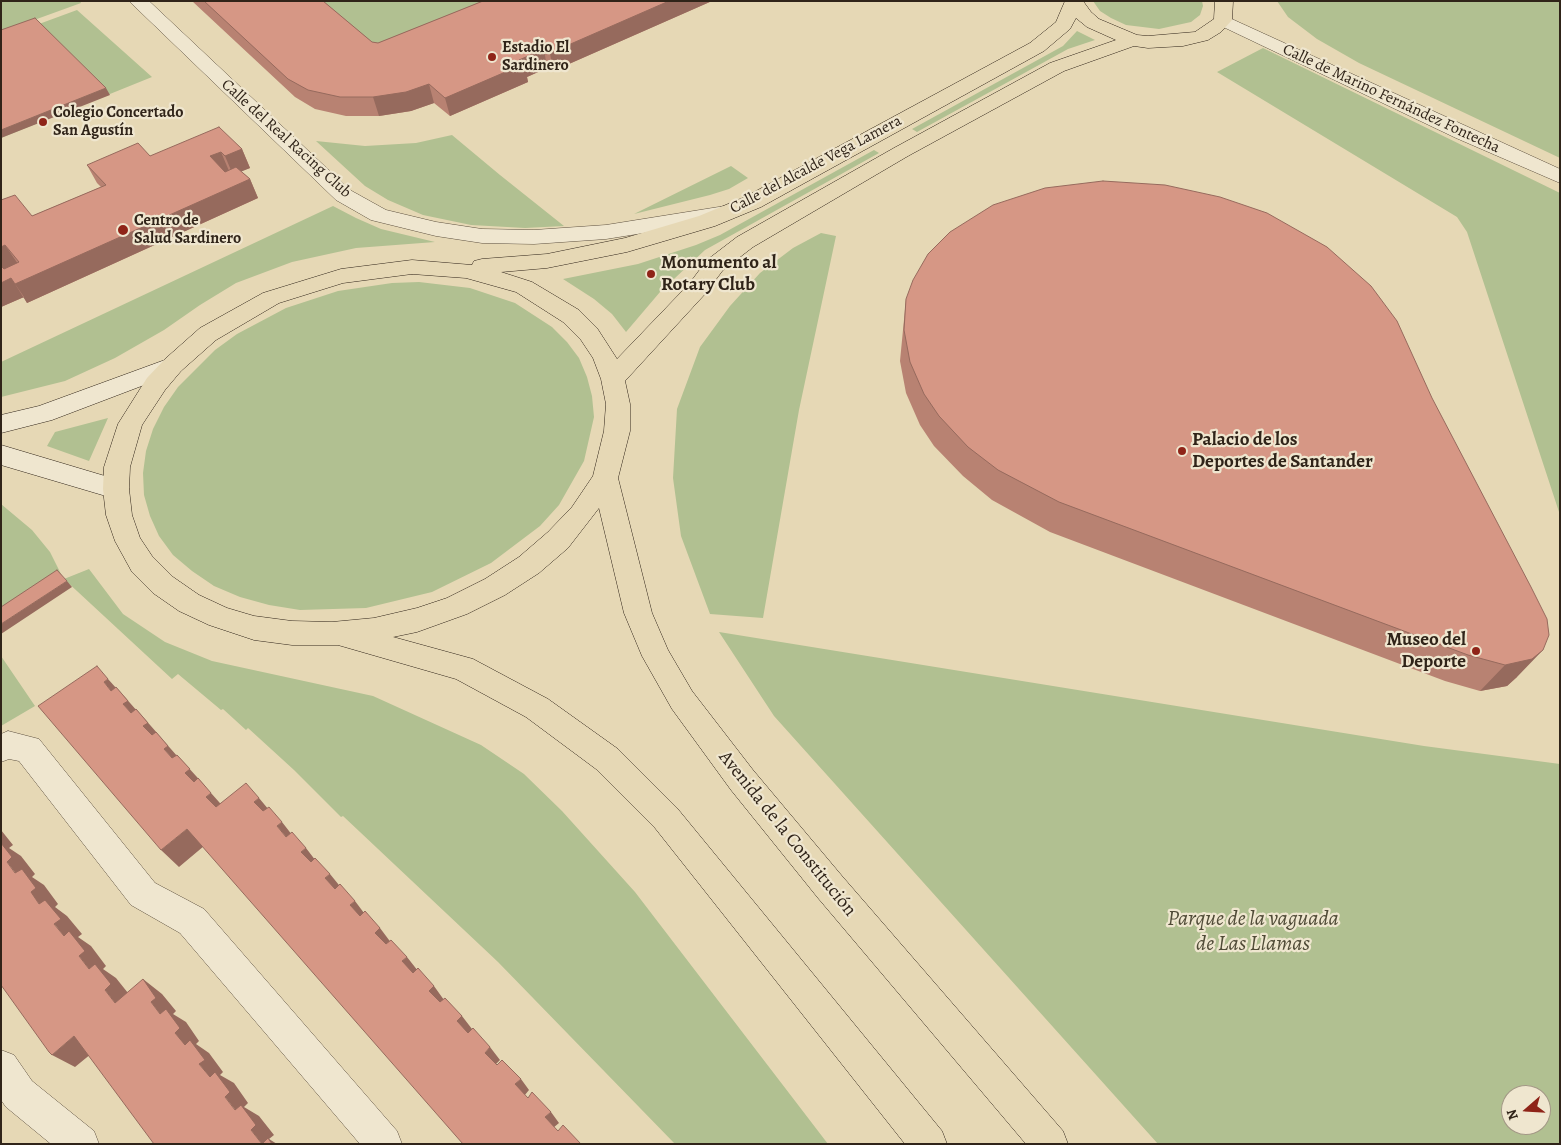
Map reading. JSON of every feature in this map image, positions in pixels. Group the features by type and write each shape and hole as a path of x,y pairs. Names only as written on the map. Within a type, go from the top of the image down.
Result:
{"main road":[{"path":"1074,2 1084,16 1093,23 1133,40 1148,42 1183,40 1201,36 1215,28 1223,20 1224,1"},
{"name":"Calle del Alcalde Vega Lamera","path":"435,268 547,262 627,245 707,221 780,188 1037,47 1064,25 1074,2"},
{"name":"Calle del Alcalde Vega Lamera","path":"613,379 697,289 715,266 745,242 901,152 1057,67 1133,40"},
{"path":"435,268 496,278 524,287 549,300 571,316 589,334 604,356 613,379 618,404 617,431 605,478 581,514 558,540 529,565 495,587 457,606 417,620 374,630 332,634 292,633 254,628 220,618 189,603 163,585 142,564 128,541 119,515 116,489 117,467 130,424 141,404 172,365 208,334 228,321 294,289 365,271 435,268"},
{"name":"Avenida de la Constitución","path":"605,478 638,614 656,656 682,700 742,780 830,887 1050,1144"},
{"path":"332,634 463,668 537,708 607,759 666,818 929,1144"}],"street":[{"name":"Calle del Real Racing Club","path":"138,1 343,195 379,215 454,232 482,236 534,237 606,232 726,213"},
{"name":"Calle de Marino Fernández Fontecha","path":"1223,20 1462,134 1560,177"},
{"path":"1,424 51,411 172,365"},
{"path":"1,455 116,489"},
{"path":"1,748 8,745 28,749 143,894 192,920 384,1144"},
{"path":"1,1068 19,1094 81,1144"}],"green space":[{"path":"1,1 80,1 81,3 1,32"},
{"path":"307,1 534,1 389,61"},
{"path":"1093,1 1202,1 1203,6 1200,15 1191,22 1159,29 1126,25 1100,11"},
{"path":"1277,1 1560,1 1560,158 1359,63 1317,39 1288,17"},
{"name":"Colegio Concertado San Agustín","path":"77,10 152,77 1,138 1,38"},
{"path":"1077,31 1095,40 1068,49 917,132 912,129 1063,46"},
{"path":"1263,48 1560,193 1560,515 1467,232 1457,217 1217,72"},
{"path":"452,135 564,226 525,228 471,225 423,215 388,200 365,186 316,141 365,146 416,143"},
{"path":"874,150 879,153 705,250 660,292 626,332 612,314 594,299 563,279 638,264 696,245 720,235"},
{"path":"731,166 748,178 729,189 710,195 634,214"},
{"path":"333,206 381,229 435,242 356,248 292,262 236,283 164,330 115,358 65,381 1,397 1,362"},
{"path":"821,233 836,236 799,410 763,618 710,614 681,536 673,478 677,409 700,347 730,306 760,273 793,248"},
{"path":"419,282 470,288 515,303 552,327 579,358 592,396 594,417 584,461 559,505 540,526 491,563 432,592 366,608 300,610 269,605 240,597 214,586 192,571 173,555 159,536 150,516 144,495 143,473 146,451 153,429 164,407 178,387 215,350 237,334 286,308 338,291 392,283"},
{"path":"108,418 89,461 47,446 55,432"},
{"path":"1,504 32,530 50,552 62,576 1,616"},
{"path":"89,569 123,614 165,642 212,661 373,696 481,745 524,774 562,811 635,892 828,1144 675,1144 498,962 343,816 341,817 294,770 248,728 246,730 223,709 221,710 178,674 172,679 64,579"},
{"name":"Parque de la vaguada de Las Llamas","path":"719,632 1424,746 1560,764 1560,1144 1158,1144 774,716"},
{"path":"1,656 35,706 1,726"}],"building":[{"name":"Estadio El Sardinero","path":"204,1 323,1 372,42 378,43 483,1 669,1 550,53 544,49 519,60 524,64 445,98 429,84 406,92 373,97 340,97 308,90 288,79"},
{"path":"35,18 106,88 1,130 1,30"},
{"name":"Centro de Salud Sardinero","path":"219,127 242,149 225,156 221,152 210,156 225,172 236,167 250,179 15,284 11,278 1,283 1,266 4,269 19,262 5,245 1,247 1,200 15,195 32,216 106,185 87,165 138,143 150,156"},
{"name":"Palacio de los Deportes de Santander","path":"1103,181 1165,185 1220,197 1267,213 1327,247 1371,286 1397,321 1432,398 1547,619 1549,635 1543,650 1532,659 1505,665 1468,655 1059,502 998,470 968,447 939,416 924,394 910,362 904,330 906,299 913,280 928,254 950,232 993,205 1045,188"},
{"path":"57,570 67,581 1,624 1,607"},
{"path":"97,666 108,679 104,682 111,691 116,687 128,701 123,704 131,713 136,709 148,723 143,726 152,735 156,732 168,746 164,749 172,758 177,755 190,769 185,773 194,782 198,778 211,793 206,797 216,807 246,783 259,798 254,802 263,811 269,807 282,822 277,826 286,837 292,832 306,848 301,852 311,862 315,858 330,874 325,878 335,889 340,884 355,901 350,905 360,916 365,911 380,928 375,933 386,944 391,940 407,957 402,961 413,973 418,968 434,986 429,991 440,1002 445,998 462,1016 457,1021 468,1033 473,1028 490,1047 485,1053 497,1065 502,1060 521,1079 515,1084 528,1098 532,1092 551,1112 545,1117 558,1131 563,1125 581,1144 463,1144 187,829 161,850 38,706"},
{"path":"1,843 12,857 7,862 15,873 22,869 36,888 31,892 39,904 45,900 61,919 54,924 64,936 69,931 85,951 79,956 89,969 95,964 111,984 105,990 115,1003 143,979 156,998 151,1002 160,1014 166,1009 180,1028 175,1033 185,1045 190,1040 205,1060 199,1064 210,1077 215,1072 230,1092 225,1097 235,1110 241,1105 256,1125 251,1130 262,1144 154,1144 74,1036 52,1055 49,1052 1,985"},
{"path":"268,1138 272,1144 262,1144"}],"place":[{"name":"Estadio El Sardinero","path":"492,57"},
{"name":"Colegio Concertado San Agustín","path":"43,122"},
{"name":"Centro de Salud Sardinero","path":"123,230"},
{"name":"Monumento al Rotary Club","path":"651,274"},
{"name":"Palacio de los Deportes de Santander","path":"1182,451"},
{"name":"Museo del Deporte","path":"1476,651"}]}
